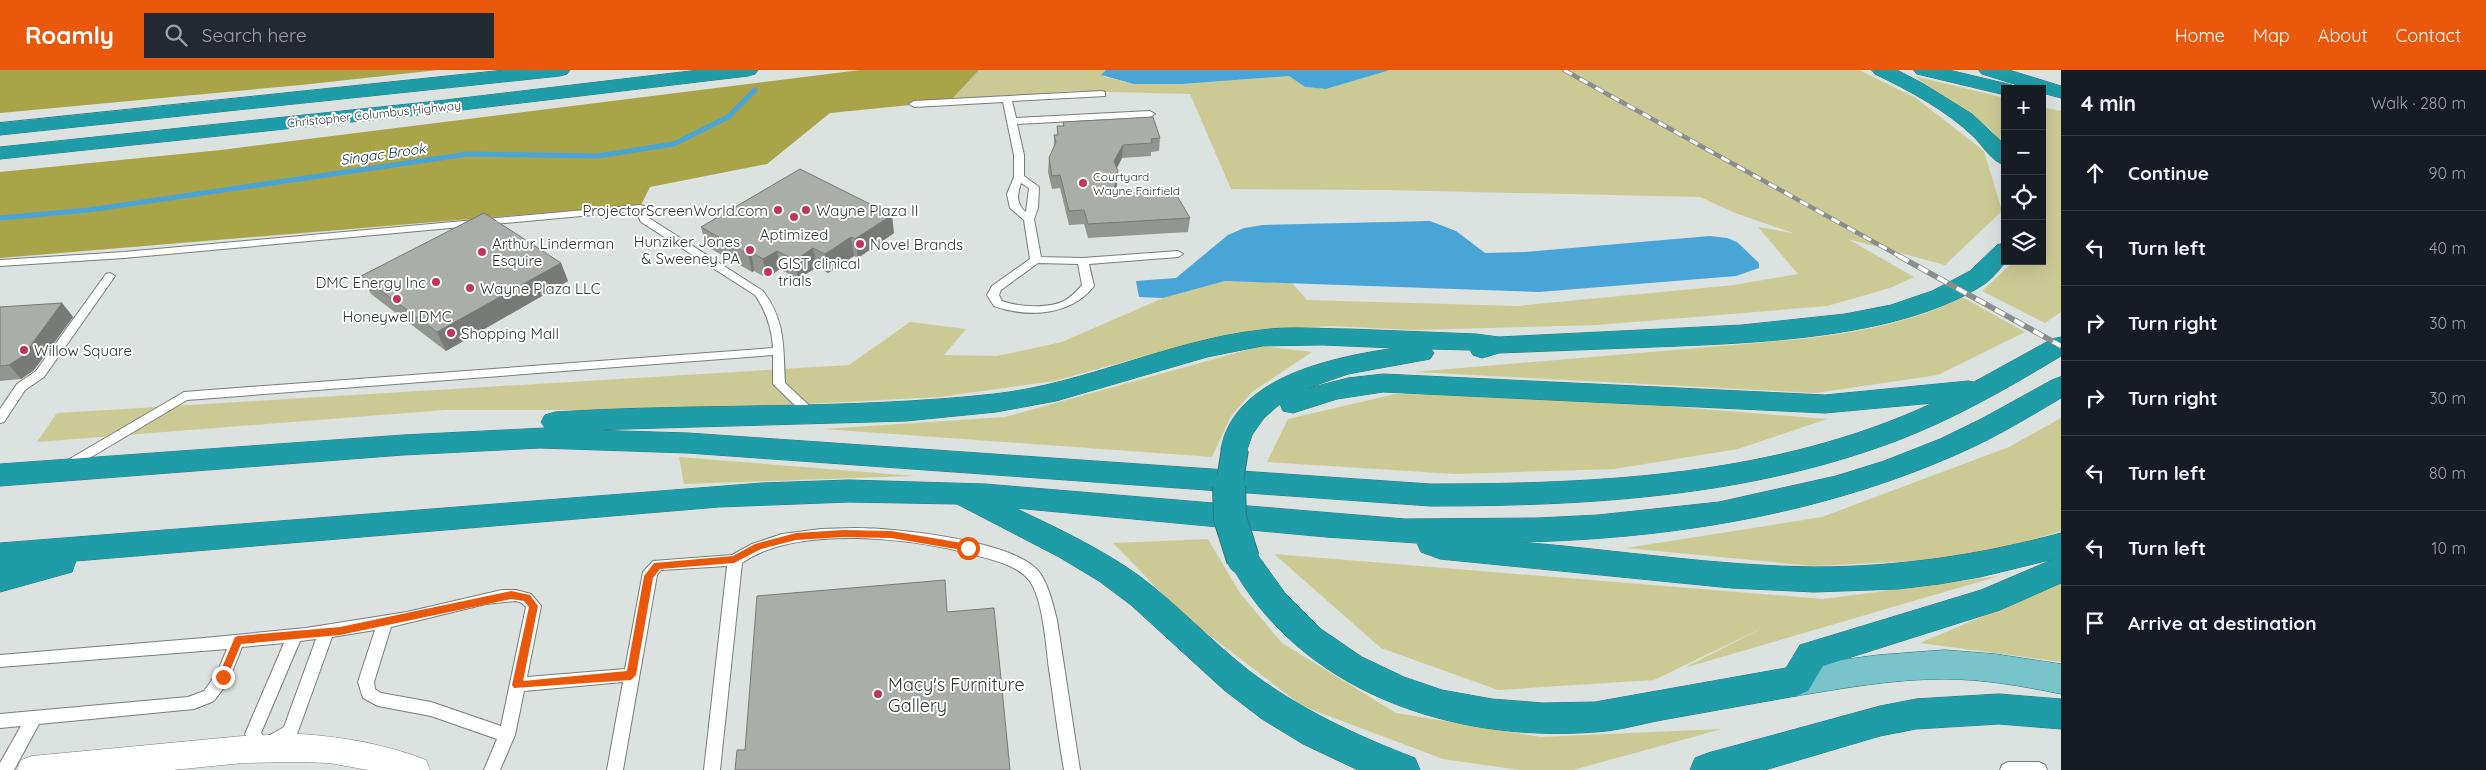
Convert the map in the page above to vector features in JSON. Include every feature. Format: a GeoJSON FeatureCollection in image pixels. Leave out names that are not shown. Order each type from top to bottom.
{"type":"FeatureCollection","features":[{"type":"Feature","properties":{"kind":"highway","name":"Christopher Columbus Highway"},"geometry":{"type":"LineString","coordinates":[[0,129],[560,70]]}},
{"type":"Feature","properties":{"kind":"highway","name":"Christopher Columbus Highway"},"geometry":{"type":"LineString","coordinates":[[0,154],[410,110],[748,70]]}},
{"type":"Feature","properties":{"kind":"highway"},"geometry":{"type":"LineString","coordinates":[[1882,70],[1929,96],[1979,132],[2001,155]]}},
{"type":"Feature","properties":{"kind":"highway"},"geometry":{"type":"LineString","coordinates":[[1924,70],[2001,88]]}},
{"type":"Feature","properties":{"kind":"highway"},"geometry":{"type":"LineString","coordinates":[[1989,70],[2061,92]]}},
{"type":"Feature","properties":{"kind":"highway"},"geometry":{"type":"LineString","coordinates":[[2046,98],[2061,102]]}},
{"type":"Feature","properties":{"kind":"highway"},"geometry":{"type":"LineString","coordinates":[[403,445],[435,430],[637,417],[939,409],[1024,399],[1088,384],[1205,349],[1262,338],[1322,337],[1476,342],[1500,345],[1746,334],[1845,322],[1904,309],[1951,292],[1986,269],[2001,254]]}},
{"type":"Feature","properties":{"kind":"highway"},"geometry":{"type":"LineString","coordinates":[[1500,345],[1478,350],[1436,352],[1379,359],[1334,369],[1308,378],[1275,395],[1253,413],[1239,431],[1230,468],[1228,502],[1230,522],[1244,559],[1259,586],[1282,614],[1307,638],[1341,663],[1381,684],[1421,700],[1460,710],[1503,716],[1550,719],[1597,717],[1796,681],[1812,655],[1989,601],[2061,569]]}},
{"type":"Feature","properties":{"kind":"highway"},"geometry":{"type":"LineString","coordinates":[[0,475],[403,445],[540,438],[627,440],[1430,496],[1547,494],[1662,485],[1769,466],[1885,434],[1987,388],[2061,345]]}},
{"type":"Feature","properties":{"kind":"highway"},"geometry":{"type":"LineString","coordinates":[[1235,449],[1251,438],[1264,423],[1293,405],[1325,392],[1363,384],[1403,382],[1825,404],[1987,388]]}},
{"type":"Feature","properties":{"kind":"highway"},"geometry":{"type":"LineString","coordinates":[[0,555],[736,496],[830,491],[1026,497],[1401,530],[1568,529],[1633,524],[1756,505],[1812,493],[1910,463],[1992,426],[2061,386]]}},
{"type":"Feature","properties":{"kind":"highway"},"geometry":{"type":"LineString","coordinates":[[959,494],[1085,558],[1127,584],[1235,679],[1293,719],[1340,745],[1402,770]]}},
{"type":"Feature","properties":{"kind":"highway"},"geometry":{"type":"LineString","coordinates":[[1401,530],[1440,547],[1731,575],[1788,578],[1862,578],[1915,575],[1998,562],[2061,545]]}},
{"type":"Feature","properties":{"kind":"highway"},"geometry":{"type":"LineString","coordinates":[[0,579],[128,546]]}},
{"type":"Feature","properties":{"kind":"highway"},"geometry":{"type":"LineString","coordinates":[[1708,770],[1880,722],[1916,714],[1999,709],[2061,714]]}},
{"type":"Feature","properties":{"kind":"main road"},"geometry":{"type":"LineString","coordinates":[[1796,681],[1844,673],[1930,665],[1979,667],[2061,679]]}},
{"type":"Feature","properties":{"kind":"street"},"geometry":{"type":"LineString","coordinates":[[32,770],[262,748],[306,747],[361,753],[415,770]]}},
{"type":"Feature","properties":{"kind":"lane"},"geometry":{"type":"LineString","coordinates":[[914,104],[1102,94]]}},
{"type":"Feature","properties":{"kind":"lane"},"geometry":{"type":"LineString","coordinates":[[1007,99],[1020,154],[1019,177],[1012,194],[1015,208],[1028,219]]}},
{"type":"Feature","properties":{"kind":"lane"},"geometry":{"type":"LineString","coordinates":[[1012,122],[1150,114]]}},
{"type":"Feature","properties":{"kind":"lane"},"geometry":{"type":"LineString","coordinates":[[1019,177],[1034,186],[1033,208],[1028,219],[1036,260]]}},
{"type":"Feature","properties":{"kind":"lane"},"geometry":{"type":"LineString","coordinates":[[0,263],[124,255],[640,208],[644,220],[759,293],[772,314],[779,352],[779,384],[809,412]]}},
{"type":"Feature","properties":{"kind":"lane"},"geometry":{"type":"LineString","coordinates":[[1083,261],[1088,286],[1072,301],[1064,305],[1013,308],[998,303],[993,295],[996,288],[1036,260],[1083,261],[1178,254]]}},
{"type":"Feature","properties":{"kind":"lane"},"geometry":{"type":"LineString","coordinates":[[0,419],[21,387],[40,374],[110,276]]}},
{"type":"Feature","properties":{"kind":"lane"},"geometry":{"type":"LineString","coordinates":[[60,471],[184,396],[779,352]]}},
{"type":"Feature","properties":{"kind":"lane"},"geometry":{"type":"LineString","coordinates":[[614,770],[648,576],[653,568],[664,564],[734,560],[758,547],[796,537],[843,533],[891,534],[968,548],[1014,560],[1034,575],[1043,595],[1051,627],[1072,770]]}},
{"type":"Feature","properties":{"kind":"lane"},"geometry":{"type":"LineString","coordinates":[[712,770],[734,560]]}},
{"type":"Feature","properties":{"kind":"lane"},"geometry":{"type":"LineString","coordinates":[[0,662],[326,632],[385,622],[491,598],[511,595],[526,598],[534,606],[507,735],[492,770]]}},
{"type":"Feature","properties":{"kind":"lane"},"geometry":{"type":"LineString","coordinates":[[385,622],[366,682],[368,693],[378,699],[431,709],[507,735]]}},
{"type":"Feature","properties":{"kind":"lane"},"geometry":{"type":"LineString","coordinates":[[294,635],[253,734],[262,748],[290,732],[326,632]]}},
{"type":"Feature","properties":{"kind":"lane"},"geometry":{"type":"LineString","coordinates":[[0,721],[188,704],[208,696],[223,677],[238,640]]}},
{"type":"Feature","properties":{"kind":"lane"},"geometry":{"type":"LineString","coordinates":[[517,685],[631,675]]}},
{"type":"Feature","properties":{"kind":"lane"},"geometry":{"type":"LineString","coordinates":[[5,770],[35,717]]}},
{"type":"Feature","properties":{"kind":"lane"},"geometry":{"type":"LineString","coordinates":[[2008,770],[2038,770]]}},
{"type":"Feature","properties":{"kind":"shaded area"},"geometry":{"type":"Polygon","coordinates":[[[0,70],[438,70],[301,85],[0,113],[0,70]]]}},
{"type":"Feature","properties":{"kind":"shaded area"},"geometry":{"type":"Polygon","coordinates":[[[860,70],[979,70],[950,101],[830,113],[767,164],[650,187],[641,205],[0,258],[0,172],[221,150],[860,70]]]}},
{"type":"Feature","properties":{"kind":"shaded area"},"geometry":{"type":"Polygon","coordinates":[[[979,70],[1106,70],[1102,76],[1134,84],[1182,84],[1289,76],[1305,87],[1326,89],[1390,70],[1859,70],[1916,98],[1984,151],[2001,212],[1945,265],[1848,239],[1914,277],[1890,288],[1827,306],[1597,325],[1415,330],[1330,326],[1250,331],[1207,339],[1054,381],[940,397],[688,410],[445,410],[37,442],[57,413],[849,365],[910,322],[966,329],[944,355],[997,356],[1062,342],[1163,298],[1225,281],[1292,283],[1307,300],[1517,306],[1734,285],[1798,274],[1758,227],[1793,233],[1735,213],[1700,197],[1385,190],[1231,189],[1190,94],[1074,91],[950,101],[979,70]]]}},
{"type":"Feature","properties":{"kind":"shaded area"},"geometry":{"type":"Polygon","coordinates":[[[1914,76],[2001,97],[2001,144],[1991,130],[1914,76]]]}},
{"type":"Feature","properties":{"kind":"shaded area"},"geometry":{"type":"Polygon","coordinates":[[[2046,108],[2061,111],[2061,312],[2045,323],[1982,291],[2010,265],[2046,265],[2046,108]]]}},
{"type":"Feature","properties":{"kind":"shaded area"},"geometry":{"type":"Polygon","coordinates":[[[1962,297],[2025,332],[1938,375],[1816,393],[1414,372],[1803,339],[1905,320],[1944,306],[1962,297]]]}},
{"type":"Feature","properties":{"kind":"shaded area"},"geometry":{"type":"Polygon","coordinates":[[[1261,346],[1312,352],[1252,392],[1231,416],[1212,457],[824,429],[1005,417],[1261,346]]]}},
{"type":"Feature","properties":{"kind":"shaded area"},"geometry":{"type":"Polygon","coordinates":[[[1395,394],[1540,396],[1827,419],[1738,449],[1614,469],[1455,474],[1267,462],[1288,419],[1395,394]]]}},
{"type":"Feature","properties":{"kind":"shaded area"},"geometry":{"type":"Polygon","coordinates":[[[2061,418],[2061,531],[1975,558],[1813,566],[1626,548],[1822,517],[2009,447],[2061,418]]]}},
{"type":"Feature","properties":{"kind":"shaded area"},"geometry":{"type":"Polygon","coordinates":[[[679,457],[915,476],[684,484],[679,457]]]}},
{"type":"Feature","properties":{"kind":"shaded area"},"geometry":{"type":"Polygon","coordinates":[[[1208,539],[1240,593],[1282,643],[1396,713],[1541,737],[1722,729],[1573,770],[1519,770],[1443,759],[1302,706],[1183,615],[1113,543],[1208,539]]]}},
{"type":"Feature","properties":{"kind":"shaded area"},"geometry":{"type":"Polygon","coordinates":[[[1274,554],[1823,599],[1999,576],[1684,668],[1766,626],[1654,680],[1498,690],[1381,648],[1274,554]]]}},
{"type":"Feature","properties":{"kind":"shaded area"},"geometry":{"type":"Polygon","coordinates":[[[2061,583],[2061,662],[1920,643],[2061,583]]]}},
{"type":"Feature","properties":{"kind":"water"},"geometry":{"type":"Polygon","coordinates":[[[1106,70],[1390,70],[1326,89],[1305,87],[1289,76],[1182,84],[1134,84],[1101,75],[1106,70]]]}},
{"type":"Feature","properties":{"kind":"water"},"geometry":{"type":"Polygon","coordinates":[[[1430,221],[1456,231],[1485,253],[1525,252],[1710,236],[1727,238],[1737,242],[1759,263],[1759,268],[1736,276],[1539,292],[1225,281],[1163,298],[1139,297],[1136,281],[1176,278],[1228,235],[1244,228],[1263,225],[1430,221]]]}},
{"type":"Feature","properties":{"kind":"building","name":"Courtyard Wayne Fairfield"},"geometry":{"type":"Polygon","coordinates":[[[1153,117],[1160,138],[1151,139],[1152,143],[1123,145],[1114,161],[1118,171],[1113,194],[1168,191],[1170,194],[1176,194],[1190,218],[1088,224],[1084,210],[1069,211],[1060,175],[1052,176],[1049,158],[1056,142],[1054,135],[1058,135],[1057,126],[1064,126],[1063,122],[1153,117]]]}},
{"type":"Feature","properties":{"kind":"building","name":"Wayne Plaza II"},"geometry":{"type":"Polygon","coordinates":[[[800,169],[892,215],[855,239],[851,237],[825,254],[813,248],[795,260],[777,251],[763,259],[751,252],[748,254],[701,227],[800,169]]]}},
{"type":"Feature","properties":{"kind":"building","name":"Wayne Plaza LLC"},"geometry":{"type":"Polygon","coordinates":[[[484,213],[561,263],[437,332],[361,276],[484,213]]]}},
{"type":"Feature","properties":{"kind":"building"},"geometry":{"type":"Polygon","coordinates":[[[62,303],[23,356],[9,365],[0,366],[0,307],[62,303]]]}},
{"type":"Feature","properties":{"kind":"building","name":"Macy's Furniture Gallery"},"geometry":{"type":"Polygon","coordinates":[[[945,580],[947,612],[994,608],[1010,770],[735,770],[737,750],[745,750],[757,596],[945,580]]]}},
{"type":"Feature","properties":{"kind":"waterway","name":"Singac Brook"},"geometry":{"type":"LineString","coordinates":[[0,218],[89,210],[468,154],[597,156],[674,144],[728,117],[755,90]]}},
{"type":"Feature","properties":{"kind":"railway"},"geometry":{"type":"LineString","coordinates":[[1564,70],[1901,257]]}},
{"type":"Feature","properties":{"kind":"railway"},"geometry":{"type":"LineString","coordinates":[[1899,256],[2061,346]]}},
{"type":"Feature","properties":{"kind":"place","name":"Courtyard Wayne Fairfield"},"geometry":{"type":"Point","coordinates":[1083,183]}},
{"type":"Feature","properties":{"kind":"place","name":"ProjectorScreenWorld.com"},"geometry":{"type":"Point","coordinates":[778,210]}},
{"type":"Feature","properties":{"kind":"place","name":"Wayne Plaza II"},"geometry":{"type":"Point","coordinates":[806,210]}},
{"type":"Feature","properties":{"kind":"place","name":"Aptimized"},"geometry":{"type":"Point","coordinates":[794,217]}},
{"type":"Feature","properties":{"kind":"place","name":"Novel Brands"},"geometry":{"type":"Point","coordinates":[860,244]}},
{"type":"Feature","properties":{"kind":"place","name":"Hunziker Jones & Sweeney PA"},"geometry":{"type":"Point","coordinates":[750,250]}},
{"type":"Feature","properties":{"kind":"place","name":"Arthur Linderman Esquire"},"geometry":{"type":"Point","coordinates":[482,252]}},
{"type":"Feature","properties":{"kind":"place","name":"GIST clinical trials"},"geometry":{"type":"Point","coordinates":[768,272]}},
{"type":"Feature","properties":{"kind":"place","name":"DMC Energy Inc"},"geometry":{"type":"Point","coordinates":[436,282]}},
{"type":"Feature","properties":{"kind":"place","name":"Wayne Plaza LLC"},"geometry":{"type":"Point","coordinates":[470,288]}},
{"type":"Feature","properties":{"kind":"place","name":"Honeywell DMC"},"geometry":{"type":"Point","coordinates":[397,299]}},
{"type":"Feature","properties":{"kind":"place","name":"Shopping Mall"},"geometry":{"type":"Point","coordinates":[451,333]}},
{"type":"Feature","properties":{"kind":"place","name":"Willow Square"},"geometry":{"type":"Point","coordinates":[24,350]}},
{"type":"Feature","properties":{"kind":"place","name":"Macy's Furniture Gallery"},"geometry":{"type":"Point","coordinates":[878,694]}},
{"type":"Feature","properties":{"kind":"route"},"geometry":{"type":"LineString","coordinates":[[223,677],[238,640],[340,631],[414,617],[511,595],[526,598],[534,606],[517,685],[631,675],[648,576],[653,568],[658,566],[664,564],[734,560],[758,547],[796,537],[843,533],[891,534],[968,548]]}}]}
